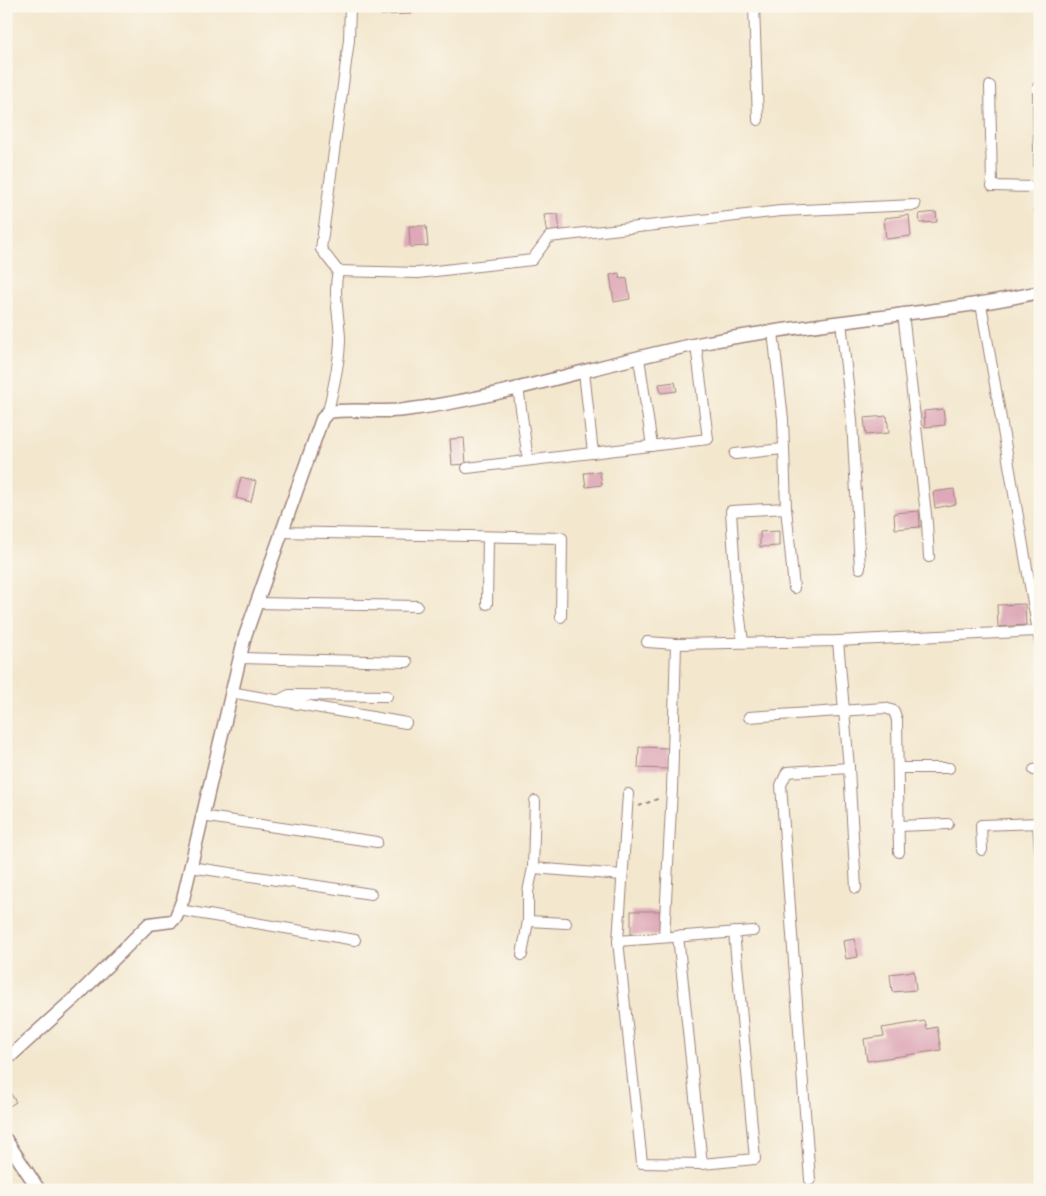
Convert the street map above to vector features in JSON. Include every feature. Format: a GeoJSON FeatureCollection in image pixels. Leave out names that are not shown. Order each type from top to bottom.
{"type":"FeatureCollection","features":[{"type":"Feature","properties":{"kind":"street"},"geometry":{"type":"LineString","coordinates":[[6,1060],[78,995],[149,924],[172,921],[179,910],[239,658],[280,532],[322,420],[328,412],[339,354],[335,298],[338,271],[321,249],[349,40],[350,6]]}},
{"type":"Feature","properties":{"kind":"street"},"geometry":{"type":"LineString","coordinates":[[754,6],[758,120]]}},
{"type":"Feature","properties":{"kind":"street"},"geometry":{"type":"LineString","coordinates":[[990,86],[992,186],[1039,187]]}},
{"type":"Feature","properties":{"kind":"street"},"geometry":{"type":"LineString","coordinates":[[1038,87],[1040,213]]}},
{"type":"Feature","properties":{"kind":"street"},"geometry":{"type":"LineString","coordinates":[[338,271],[418,273],[532,260],[549,237],[781,211],[915,205]]}},
{"type":"Feature","properties":{"kind":"street"},"geometry":{"type":"LineString","coordinates":[[328,412],[343,410],[403,410],[518,387],[696,345],[903,313],[981,304],[1040,292]]}},
{"type":"Feature","properties":{"kind":"street"},"geometry":{"type":"LineString","coordinates":[[981,304],[1040,643]]}},
{"type":"Feature","properties":{"kind":"street"},"geometry":{"type":"LineString","coordinates":[[903,313],[928,523],[929,557]]}},
{"type":"Feature","properties":{"kind":"street"},"geometry":{"type":"LineString","coordinates":[[841,322],[852,420],[860,568]]}},
{"type":"Feature","properties":{"kind":"street"},"geometry":{"type":"LineString","coordinates":[[773,332],[783,420],[786,508],[794,588]]}},
{"type":"Feature","properties":{"kind":"street"},"geometry":{"type":"LineString","coordinates":[[467,468],[652,446],[709,437],[696,345]]}},
{"type":"Feature","properties":{"kind":"street"},"geometry":{"type":"LineString","coordinates":[[639,358],[652,446]]}},
{"type":"Feature","properties":{"kind":"street"},"geometry":{"type":"LineString","coordinates":[[584,372],[593,453]]}},
{"type":"Feature","properties":{"kind":"street"},"geometry":{"type":"LineString","coordinates":[[518,387],[528,460]]}},
{"type":"Feature","properties":{"kind":"street"},"geometry":{"type":"LineString","coordinates":[[735,454],[784,449]]}},
{"type":"Feature","properties":{"kind":"street"},"geometry":{"type":"LineString","coordinates":[[743,642],[736,588],[731,511],[786,508]]}},
{"type":"Feature","properties":{"kind":"street"},"geometry":{"type":"LineString","coordinates":[[280,532],[562,538],[561,618]]}},
{"type":"Feature","properties":{"kind":"street"},"geometry":{"type":"LineString","coordinates":[[488,536],[488,604]]}},
{"type":"Feature","properties":{"kind":"street"},"geometry":{"type":"LineString","coordinates":[[256,603],[417,606]]}},
{"type":"Feature","properties":{"kind":"street"},"geometry":{"type":"LineString","coordinates":[[647,642],[676,644],[838,641],[1037,631]]}},
{"type":"Feature","properties":{"kind":"street"},"geometry":{"type":"LineString","coordinates":[[838,641],[849,768],[856,888]]}},
{"type":"Feature","properties":{"kind":"street"},"geometry":{"type":"LineString","coordinates":[[664,937],[672,795],[676,644]]}},
{"type":"Feature","properties":{"kind":"street"},"geometry":{"type":"LineString","coordinates":[[239,658],[407,662]]}},
{"type":"Feature","properties":{"kind":"street"},"geometry":{"type":"LineString","coordinates":[[230,692],[406,723]]}},
{"type":"Feature","properties":{"kind":"street"},"geometry":{"type":"LineString","coordinates":[[276,701],[289,695],[387,696]]}},
{"type":"Feature","properties":{"kind":"street"},"geometry":{"type":"LineString","coordinates":[[749,717],[885,708],[894,711],[897,720],[899,852]]}},
{"type":"Feature","properties":{"kind":"street"},"geometry":{"type":"LineString","coordinates":[[810,1180],[781,786],[787,772],[849,768]]}},
{"type":"Feature","properties":{"kind":"street"},"geometry":{"type":"LineString","coordinates":[[898,768],[949,768]]}},
{"type":"Feature","properties":{"kind":"street"},"geometry":{"type":"LineString","coordinates":[[628,794],[618,941],[642,1163],[702,1164],[755,1159],[734,932]]}},
{"type":"Feature","properties":{"kind":"street"},"geometry":{"type":"LineString","coordinates":[[522,955],[528,921],[528,892],[533,868],[535,801]]}},
{"type":"Feature","properties":{"kind":"street"},"geometry":{"type":"LineString","coordinates":[[202,816],[378,842]]}},
{"type":"Feature","properties":{"kind":"street"},"geometry":{"type":"LineString","coordinates":[[982,850],[981,824],[1039,823],[1040,850]]}},
{"type":"Feature","properties":{"kind":"street"},"geometry":{"type":"LineString","coordinates":[[898,826],[948,824]]}},
{"type":"Feature","properties":{"kind":"street"},"geometry":{"type":"LineString","coordinates":[[190,867],[371,894]]}},
{"type":"Feature","properties":{"kind":"street"},"geometry":{"type":"LineString","coordinates":[[533,868],[622,875]]}},
{"type":"Feature","properties":{"kind":"street"},"geometry":{"type":"LineString","coordinates":[[179,910],[355,940]]}},
{"type":"Feature","properties":{"kind":"street"},"geometry":{"type":"LineString","coordinates":[[528,921],[566,923]]}},
{"type":"Feature","properties":{"kind":"street"},"geometry":{"type":"LineString","coordinates":[[618,941],[753,931]]}},
{"type":"Feature","properties":{"kind":"street"},"geometry":{"type":"LineString","coordinates":[[678,936],[702,1164]]}},
{"type":"Feature","properties":{"kind":"street"},"geometry":{"type":"LineString","coordinates":[[6,1140],[39,1190]]}},
{"type":"Feature","properties":{"kind":"path"},"geometry":{"type":"LineString","coordinates":[[627,814],[644,803],[672,795]]}},
{"type":"Feature","properties":{"kind":"building"},"geometry":{"type":"Polygon","coordinates":[[[381,6],[411,6],[411,14],[381,15],[381,6]]]}},
{"type":"Feature","properties":{"kind":"building"},"geometry":{"type":"Polygon","coordinates":[[[761,6],[778,6],[778,9],[761,10],[761,6]]]}},
{"type":"Feature","properties":{"kind":"building"},"geometry":{"type":"Polygon","coordinates":[[[936,212],[937,222],[920,223],[919,214],[936,212]]]}},
{"type":"Feature","properties":{"kind":"building"},"geometry":{"type":"Polygon","coordinates":[[[558,214],[560,233],[547,235],[544,215],[558,214]]]}},
{"type":"Feature","properties":{"kind":"building"},"geometry":{"type":"Polygon","coordinates":[[[909,215],[911,236],[886,239],[884,218],[909,215]]]}},
{"type":"Feature","properties":{"kind":"building"},"geometry":{"type":"Polygon","coordinates":[[[409,226],[426,226],[428,246],[410,247],[409,226]]]}},
{"type":"Feature","properties":{"kind":"building"},"geometry":{"type":"Polygon","coordinates":[[[619,273],[620,279],[627,278],[630,299],[614,302],[610,275],[619,273]]]}},
{"type":"Feature","properties":{"kind":"building"},"geometry":{"type":"Polygon","coordinates":[[[675,382],[677,391],[661,393],[659,384],[675,382]]]}},
{"type":"Feature","properties":{"kind":"building"},"geometry":{"type":"Polygon","coordinates":[[[943,409],[945,425],[925,427],[924,411],[943,409]]]}},
{"type":"Feature","properties":{"kind":"building"},"geometry":{"type":"Polygon","coordinates":[[[887,416],[889,433],[866,435],[864,418],[887,416]]]}},
{"type":"Feature","properties":{"kind":"building"},"geometry":{"type":"Polygon","coordinates":[[[464,438],[466,464],[452,465],[450,439],[464,438]]]}},
{"type":"Feature","properties":{"kind":"building"},"geometry":{"type":"Polygon","coordinates":[[[600,472],[602,485],[586,487],[584,473],[600,472]]]}},
{"type":"Feature","properties":{"kind":"building"},"geometry":{"type":"Polygon","coordinates":[[[241,477],[256,481],[251,502],[236,498],[241,477]]]}},
{"type":"Feature","properties":{"kind":"building"},"geometry":{"type":"Polygon","coordinates":[[[954,489],[956,504],[935,508],[933,492],[954,489]]]}},
{"type":"Feature","properties":{"kind":"building"},"geometry":{"type":"Polygon","coordinates":[[[919,511],[920,527],[895,529],[894,513],[919,511]]]}},
{"type":"Feature","properties":{"kind":"building"},"geometry":{"type":"Polygon","coordinates":[[[779,531],[779,546],[760,547],[760,532],[779,531]]]}},
{"type":"Feature","properties":{"kind":"building"},"geometry":{"type":"Polygon","coordinates":[[[1025,604],[1026,625],[998,627],[997,605],[1025,604]]]}},
{"type":"Feature","properties":{"kind":"building"},"geometry":{"type":"Polygon","coordinates":[[[639,747],[669,748],[668,769],[638,768],[639,747]]]}},
{"type":"Feature","properties":{"kind":"building"},"geometry":{"type":"Polygon","coordinates":[[[631,911],[663,911],[663,935],[631,935],[631,911]]]}},
{"type":"Feature","properties":{"kind":"building"},"geometry":{"type":"Polygon","coordinates":[[[855,939],[858,957],[846,959],[843,941],[855,939]]]}},
{"type":"Feature","properties":{"kind":"building"},"geometry":{"type":"Polygon","coordinates":[[[914,971],[916,990],[892,992],[890,974],[914,971]]]}},
{"type":"Feature","properties":{"kind":"building"},"geometry":{"type":"Polygon","coordinates":[[[925,1021],[927,1029],[937,1027],[941,1050],[867,1061],[864,1039],[884,1036],[882,1028],[925,1021]]]}},
{"type":"Feature","properties":{"kind":"building"},"geometry":{"type":"Polygon","coordinates":[[[8,1089],[16,1102],[8,1107],[6,1091],[8,1089]]]}}]}
